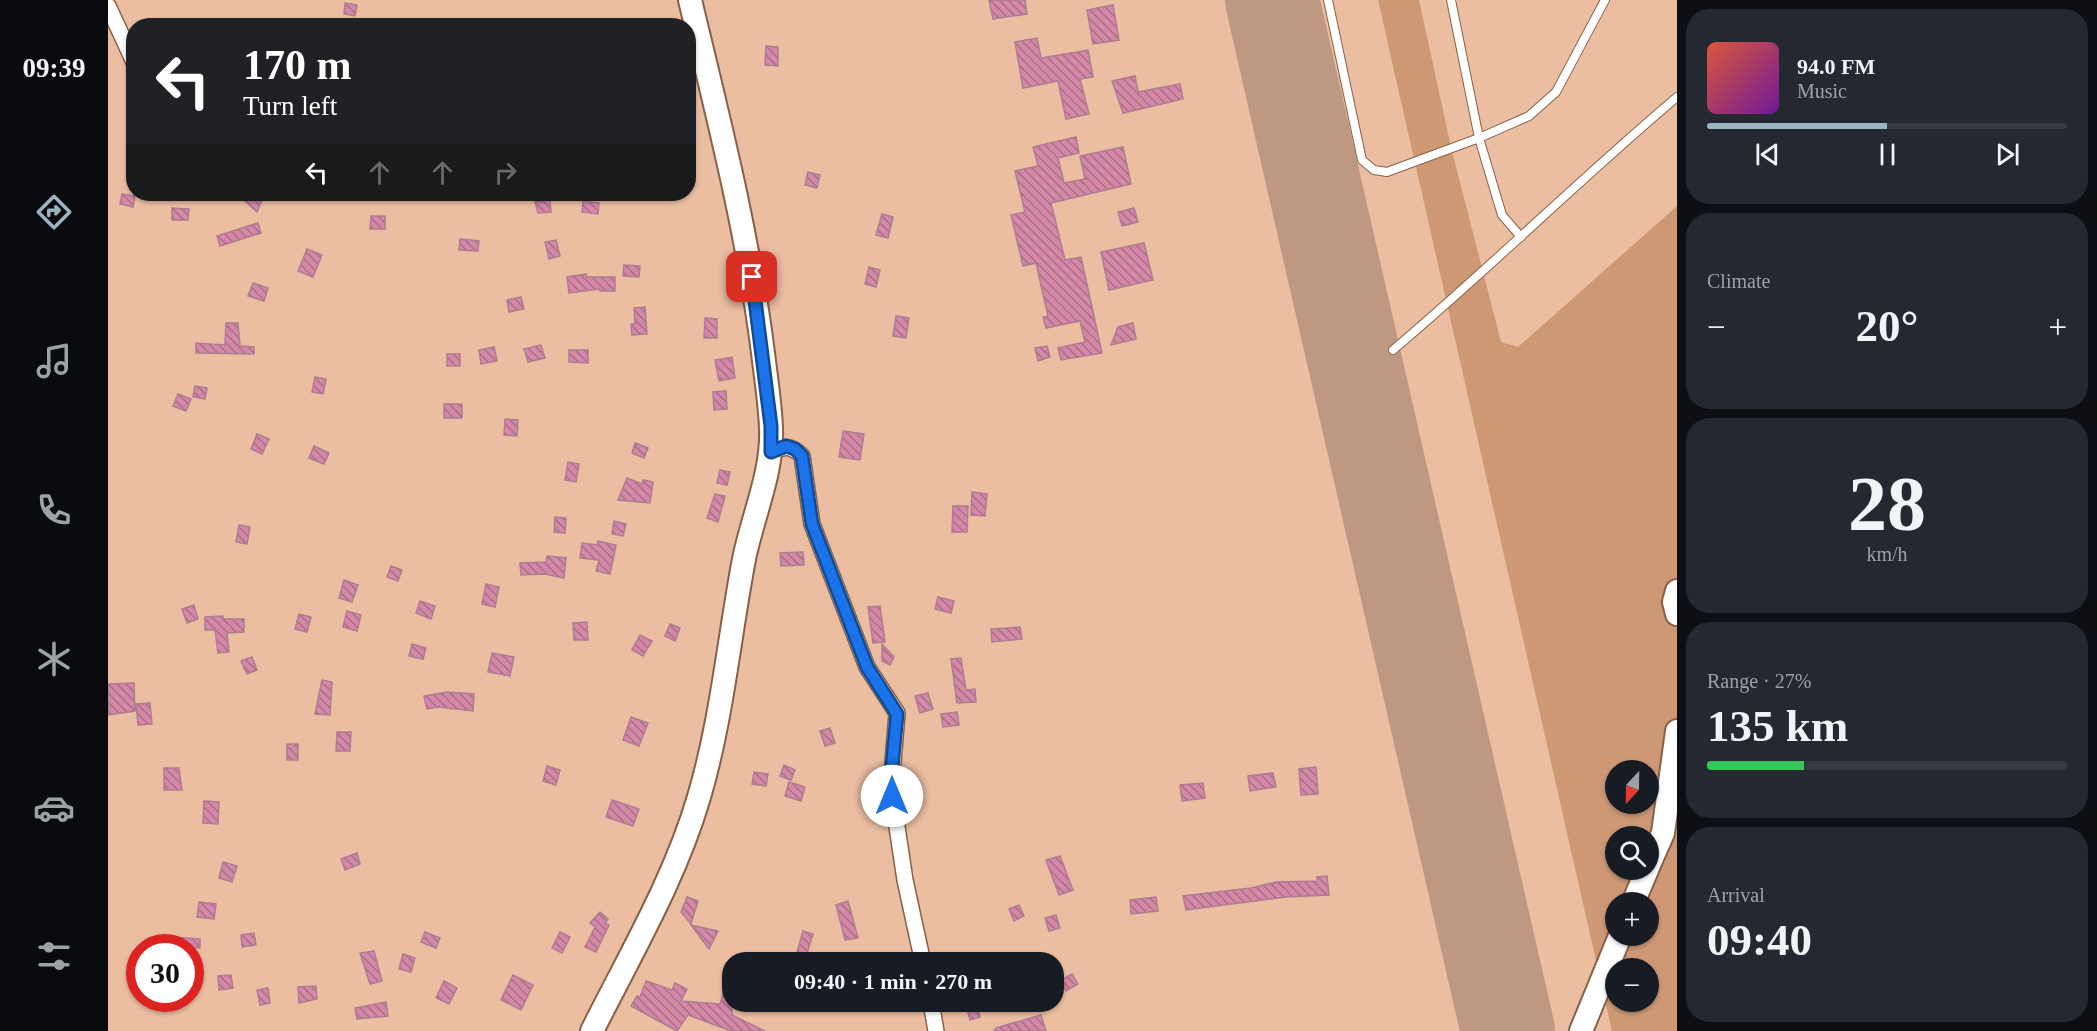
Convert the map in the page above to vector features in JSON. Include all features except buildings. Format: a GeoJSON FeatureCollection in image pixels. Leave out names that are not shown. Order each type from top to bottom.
{"type":"FeatureCollection","features":[{"type":"Feature","properties":{"kind":"main road"},"geometry":{"type":"LineString","coordinates":[[690,0],[694,18]]}},
{"type":"Feature","properties":{"kind":"main road"},"geometry":{"type":"LineString","coordinates":[[592,1031],[663,890],[700,795],[717,728],[730,633],[749,535],[771,452],[771,426],[756,298],[736,190],[696,25]]}},
{"type":"Feature","properties":{"kind":"main road"},"geometry":{"type":"LineString","coordinates":[[1677,591],[1674,602],[1677,614]]}},
{"type":"Feature","properties":{"kind":"main road"},"geometry":{"type":"LineString","coordinates":[[1659,843],[1663,833],[1677,731]]}},
{"type":"Feature","properties":{"kind":"main road"},"geometry":{"type":"LineString","coordinates":[[1581,1031],[1616,946]]}},
{"type":"Feature","properties":{"kind":"street"},"geometry":{"type":"LineString","coordinates":[[108,6],[126,45]]}},
{"type":"Feature","properties":{"kind":"street"},"geometry":{"type":"LineString","coordinates":[[771,452],[786,446],[795,449],[802,456],[812,524],[867,667],[897,714],[891,787],[904,880],[920,952]]}},
{"type":"Feature","properties":{"kind":"street"},"geometry":{"type":"LineString","coordinates":[[933,1012],[936,1031]]}},
{"type":"Feature","properties":{"kind":"lane"},"geometry":{"type":"LineString","coordinates":[[1328,0],[1362,160],[1374,170],[1387,172],[1479,138],[1529,116],[1556,92],[1605,0]]}},
{"type":"Feature","properties":{"kind":"lane"},"geometry":{"type":"LineString","coordinates":[[1450,0],[1479,138],[1502,215],[1521,237]]}},
{"type":"Feature","properties":{"kind":"lane"},"geometry":{"type":"LineString","coordinates":[[1393,350],[1484,273],[1617,148],[1677,97]]}},
{"type":"Feature","properties":{"kind":"shaded area"},"geometry":{"type":"Polygon","coordinates":[[[1378,0],[1419,0],[1451,147],[1501,342],[1518,347],[1677,206],[1677,1031],[1612,1031],[1608,1012],[1659,1012],[1659,958],[1605,958],[1605,1000],[1378,0]]]}},
{"type":"Feature","properties":{"kind":"runway"},"geometry":{"type":"LineString","coordinates":[[1272,0],[1508,1031]]}},
{"type":"Feature","properties":{"kind":"route"},"geometry":{"type":"LineString","coordinates":[[752,277],[771,426],[771,452],[786,446],[795,449],[802,456],[812,524],[870,674],[897,714],[891,778],[892,796]]}}]}
